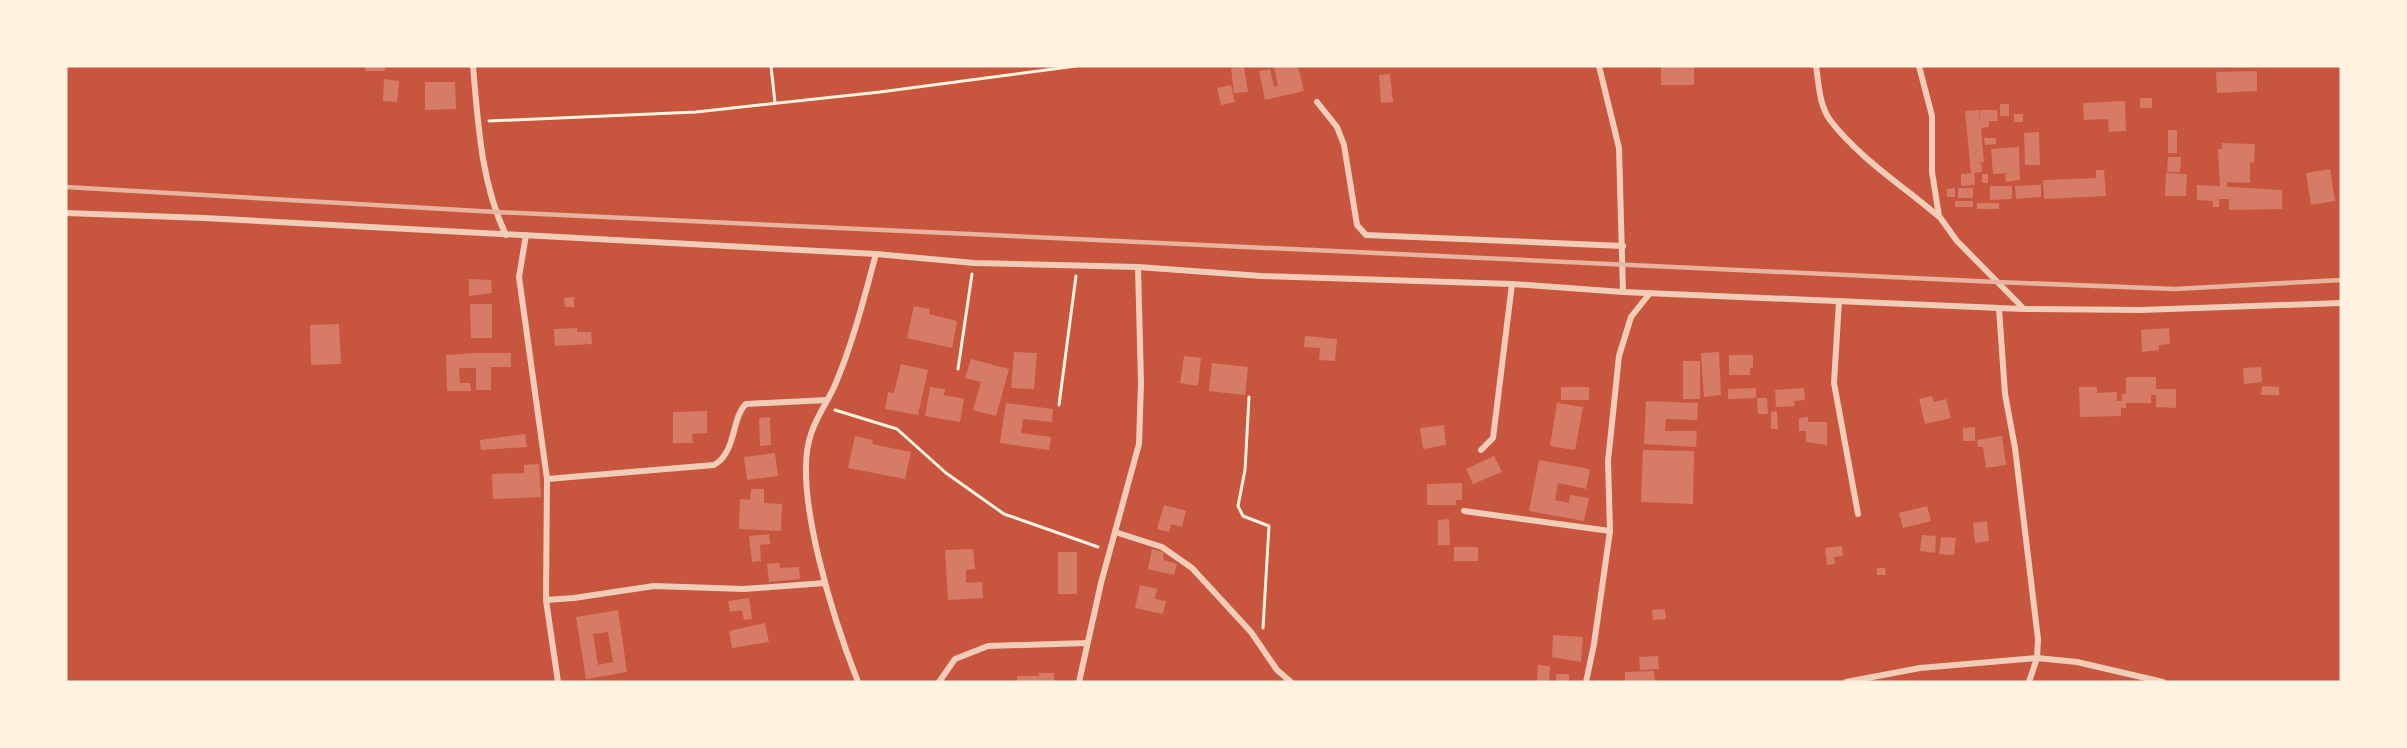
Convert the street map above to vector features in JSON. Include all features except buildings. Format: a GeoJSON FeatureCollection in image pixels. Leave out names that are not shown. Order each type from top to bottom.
{"type":"FeatureCollection","features":[{"type":"Feature","properties":{"kind":"street"},"geometry":{"type":"LineString","coordinates":[[473,66],[478,122],[496,212],[507,234]]}},
{"type":"Feature","properties":{"kind":"street"},"geometry":{"type":"LineString","coordinates":[[1599,66],[1603,93],[1618,148],[1623,292]]}},
{"type":"Feature","properties":{"kind":"street"},"geometry":{"type":"LineString","coordinates":[[1816,66],[1821,101],[1830,119],[1862,152],[1939,216],[1956,241],[2024,309]]}},
{"type":"Feature","properties":{"kind":"street"},"geometry":{"type":"LineString","coordinates":[[1919,66],[1932,116],[1933,193],[1939,216]]}},
{"type":"Feature","properties":{"kind":"street"},"geometry":{"type":"LineString","coordinates":[[1317,102],[1340,135],[1357,225],[1366,234],[1623,246]]}},
{"type":"Feature","properties":{"kind":"street"},"geometry":{"type":"LineString","coordinates":[[66,213],[876,254],[974,263],[1138,267],[1260,276],[1512,284],[1623,292],[1839,302],[2024,309],[2141,310],[2341,303]]}},
{"type":"Feature","properties":{"kind":"street"},"geometry":{"type":"LineString","coordinates":[[526,236],[519,277],[520,297],[547,479],[546,600],[558,682]]}},
{"type":"Feature","properties":{"kind":"street"},"geometry":{"type":"LineString","coordinates":[[858,682],[825,583],[805,477],[810,434],[826,404],[856,325],[876,254]]}},
{"type":"Feature","properties":{"kind":"street"},"geometry":{"type":"LineString","coordinates":[[1078,682],[1139,444],[1141,384],[1138,267]]}},
{"type":"Feature","properties":{"kind":"street"},"geometry":{"type":"LineString","coordinates":[[1481,450],[1493,438],[1512,284]]}},
{"type":"Feature","properties":{"kind":"street"},"geometry":{"type":"LineString","coordinates":[[1586,682],[1594,644],[1610,531],[1608,462],[1619,356],[1631,317],[1650,293]]}},
{"type":"Feature","properties":{"kind":"street"},"geometry":{"type":"LineString","coordinates":[[1839,302],[1834,382],[1858,514]]}},
{"type":"Feature","properties":{"kind":"street"},"geometry":{"type":"LineString","coordinates":[[1999,308],[2005,394],[2015,448],[2034,600],[2037,658],[2029,682]]}},
{"type":"Feature","properties":{"kind":"street"},"geometry":{"type":"LineString","coordinates":[[547,479],[714,465],[720,462],[735,436],[742,410],[746,404],[826,404]]}},
{"type":"Feature","properties":{"kind":"street"},"geometry":{"type":"LineString","coordinates":[[1464,511],[1610,531]]}},
{"type":"Feature","properties":{"kind":"street"},"geometry":{"type":"LineString","coordinates":[[1115,531],[1162,547],[1192,568],[1251,632],[1276,670],[1291,682]]}},
{"type":"Feature","properties":{"kind":"street"},"geometry":{"type":"LineString","coordinates":[[546,600],[654,586],[744,589],[825,583]]}},
{"type":"Feature","properties":{"kind":"street"},"geometry":{"type":"LineString","coordinates":[[939,682],[955,659],[988,646],[1087,643]]}},
{"type":"Feature","properties":{"kind":"street"},"geometry":{"type":"LineString","coordinates":[[1846,682],[1920,669],[2037,658],[2077,662],[2163,682]]}},
{"type":"Feature","properties":{"kind":"path"},"geometry":{"type":"LineString","coordinates":[[771,66],[775,103]]}},
{"type":"Feature","properties":{"kind":"path"},"geometry":{"type":"LineString","coordinates":[[478,122],[696,112],[1076,66]]}},
{"type":"Feature","properties":{"kind":"path"},"geometry":{"type":"LineString","coordinates":[[958,369],[974,263]]}},
{"type":"Feature","properties":{"kind":"path"},"geometry":{"type":"LineString","coordinates":[[1059,405],[1077,266]]}},
{"type":"Feature","properties":{"kind":"path"},"geometry":{"type":"LineString","coordinates":[[1249,397],[1245,470],[1238,506],[1240,514],[1266,523],[1270,532],[1262,650]]}},
{"type":"Feature","properties":{"kind":"path"},"geometry":{"type":"LineString","coordinates":[[826,404],[897,429],[946,473],[1004,514],[1110,551]]}},
{"type":"Feature","properties":{"kind":"railway"},"geometry":{"type":"LineString","coordinates":[[66,187],[496,212],[1997,282],[2175,289],[2341,280]]}}]}
